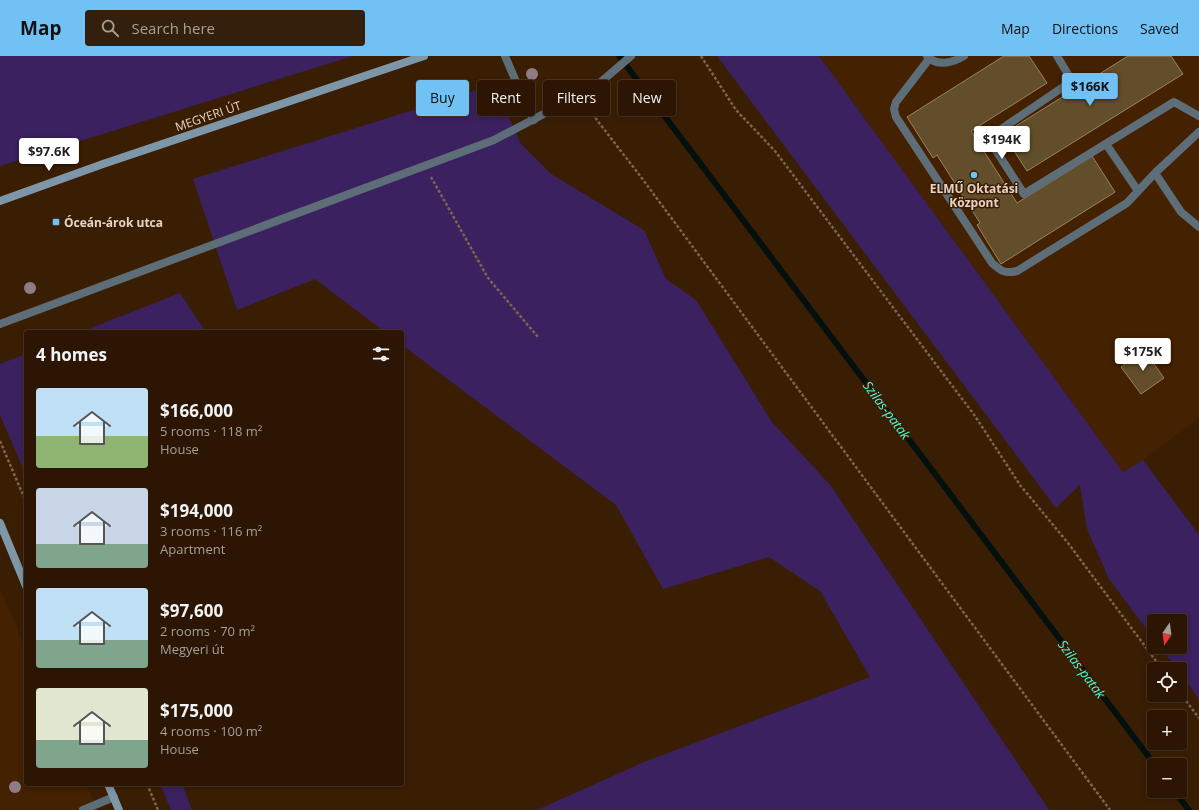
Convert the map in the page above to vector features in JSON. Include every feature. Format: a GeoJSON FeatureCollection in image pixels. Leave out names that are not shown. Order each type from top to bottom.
{"type":"FeatureCollection","features":[{"type":"Feature","properties":{"kind":"main road","name":"MEGYERI ÚT"},"geometry":{"type":"LineString","coordinates":[[1,201],[103,164],[424,56]]}},
{"type":"Feature","properties":{"kind":"main road"},"geometry":{"type":"LineString","coordinates":[[0,523],[24,581]]}},
{"type":"Feature","properties":{"kind":"main road"},"geometry":{"type":"LineString","coordinates":[[109,786],[119,810]]}},
{"type":"Feature","properties":{"kind":"street"},"geometry":{"type":"LineString","coordinates":[[505,56],[534,120]]}},
{"type":"Feature","properties":{"kind":"street"},"geometry":{"type":"LineString","coordinates":[[603,80],[631,56]]}},
{"type":"Feature","properties":{"kind":"street"},"geometry":{"type":"LineString","coordinates":[[964,56],[953,62],[942,63],[928,57],[896,102],[894,109],[896,117],[992,263],[1003,272],[1009,273],[1017,271],[1127,203],[1155,173],[1199,132]]}},
{"type":"Feature","properties":{"kind":"street"},"geometry":{"type":"LineString","coordinates":[[1057,56],[1072,81],[988,138],[1024,194],[1174,102],[1199,116]]}},
{"type":"Feature","properties":{"kind":"street"},"geometry":{"type":"LineString","coordinates":[[0,324],[494,140],[543,115]]}},
{"type":"Feature","properties":{"kind":"street"},"geometry":{"type":"LineString","coordinates":[[1106,144],[1138,191]]}},
{"type":"Feature","properties":{"kind":"street"},"geometry":{"type":"LineString","coordinates":[[1155,173],[1181,212],[1199,227]]}},
{"type":"Feature","properties":{"kind":"street"},"geometry":{"type":"LineString","coordinates":[[83,810],[114,797]]}},
{"type":"Feature","properties":{"kind":"path"},"geometry":{"type":"LineString","coordinates":[[701,56],[736,110],[775,151],[975,416],[1020,485],[1068,543],[1157,662]]}},
{"type":"Feature","properties":{"kind":"path"},"geometry":{"type":"LineString","coordinates":[[594,116],[1110,810]]}},
{"type":"Feature","properties":{"kind":"path"},"geometry":{"type":"LineString","coordinates":[[425,166],[488,278],[538,337]]}},
{"type":"Feature","properties":{"kind":"path"},"geometry":{"type":"LineString","coordinates":[[0,441],[24,497]]}},
{"type":"Feature","properties":{"kind":"path"},"geometry":{"type":"LineString","coordinates":[[1187,702],[1199,718]]}},
{"type":"Feature","properties":{"kind":"path"},"geometry":{"type":"LineString","coordinates":[[147,786],[158,810]]}},
{"type":"Feature","properties":{"kind":"shaded area"},"geometry":{"type":"Polygon","coordinates":[[[0,56],[353,56],[0,166],[0,56]]]}},
{"type":"Feature","properties":{"kind":"shaded area"},"geometry":{"type":"Polygon","coordinates":[[[717,56],[819,56],[1123,472],[1143,460],[1199,535],[1199,699],[1187,683],[1187,662],[1172,662],[1165,654],[1187,654],[1187,614],[1147,614],[1147,630],[1109,579],[1087,529],[1080,485],[1056,508],[717,56]]]}},
{"type":"Feature","properties":{"kind":"shaded area"},"geometry":{"type":"Polygon","coordinates":[[[819,56],[1199,56],[1199,418],[1143,460],[1123,472],[819,56]]]}},
{"type":"Feature","properties":{"kind":"shaded area"},"geometry":{"type":"Polygon","coordinates":[[[477,90],[477,116],[508,116],[521,144],[551,174],[644,230],[666,279],[696,300],[772,422],[831,486],[1049,810],[537,810],[644,762],[870,677],[820,591],[769,557],[663,589],[616,505],[404,346],[404,330],[382,330],[315,279],[237,310],[193,179],[416,109],[416,116],[469,116],[469,93],[477,90]]]}},
{"type":"Feature","properties":{"kind":"shaded area"},"geometry":{"type":"Polygon","coordinates":[[[180,293],[204,330],[86,330],[180,293]]]}},
{"type":"Feature","properties":{"kind":"shaded area"},"geometry":{"type":"Polygon","coordinates":[[[24,355],[24,470],[0,415],[0,364],[24,355]]]}},
{"type":"Feature","properties":{"kind":"shaded area"},"geometry":{"type":"Polygon","coordinates":[[[0,589],[24,643],[24,786],[87,786],[98,810],[0,810],[0,589]]]}},
{"type":"Feature","properties":{"kind":"shaded area"},"geometry":{"type":"Polygon","coordinates":[[[161,786],[183,786],[192,810],[171,810],[161,786]]]}},
{"type":"Feature","properties":{"kind":"building","name":"ELMŰ Oktatási Központ"},"geometry":{"type":"Polygon","coordinates":[[[1004,56],[1029,56],[1047,83],[971,131],[1017,203],[1092,156],[1115,192],[1001,264],[977,225],[980,223],[937,155],[933,158],[907,117],[1004,56]]]}},
{"type":"Feature","properties":{"kind":"building"},"geometry":{"type":"Polygon","coordinates":[[[1128,56],[1171,56],[1183,74],[1027,171],[1003,134],[1128,56]]]}},
{"type":"Feature","properties":{"kind":"building"},"geometry":{"type":"Polygon","coordinates":[[[1144,350],[1164,378],[1141,394],[1121,367],[1144,350]]]}},
{"type":"Feature","properties":{"kind":"waterway","name":"Szilas-patak"},"geometry":{"type":"LineString","coordinates":[[619,56],[1150,758]]}},
{"type":"Feature","properties":{"kind":"waterway","name":"Szilas-patak"},"geometry":{"type":"LineString","coordinates":[[1180,798],[1189,810]]}},
{"type":"Feature","properties":{"kind":"place","name":"ELMŰ Oktatási Központ"},"geometry":{"type":"Point","coordinates":[974,175]}},
{"type":"Feature","properties":{"kind":"place","name":"Óceán-árok utca"},"geometry":{"type":"Point","coordinates":[56,222]}}]}
